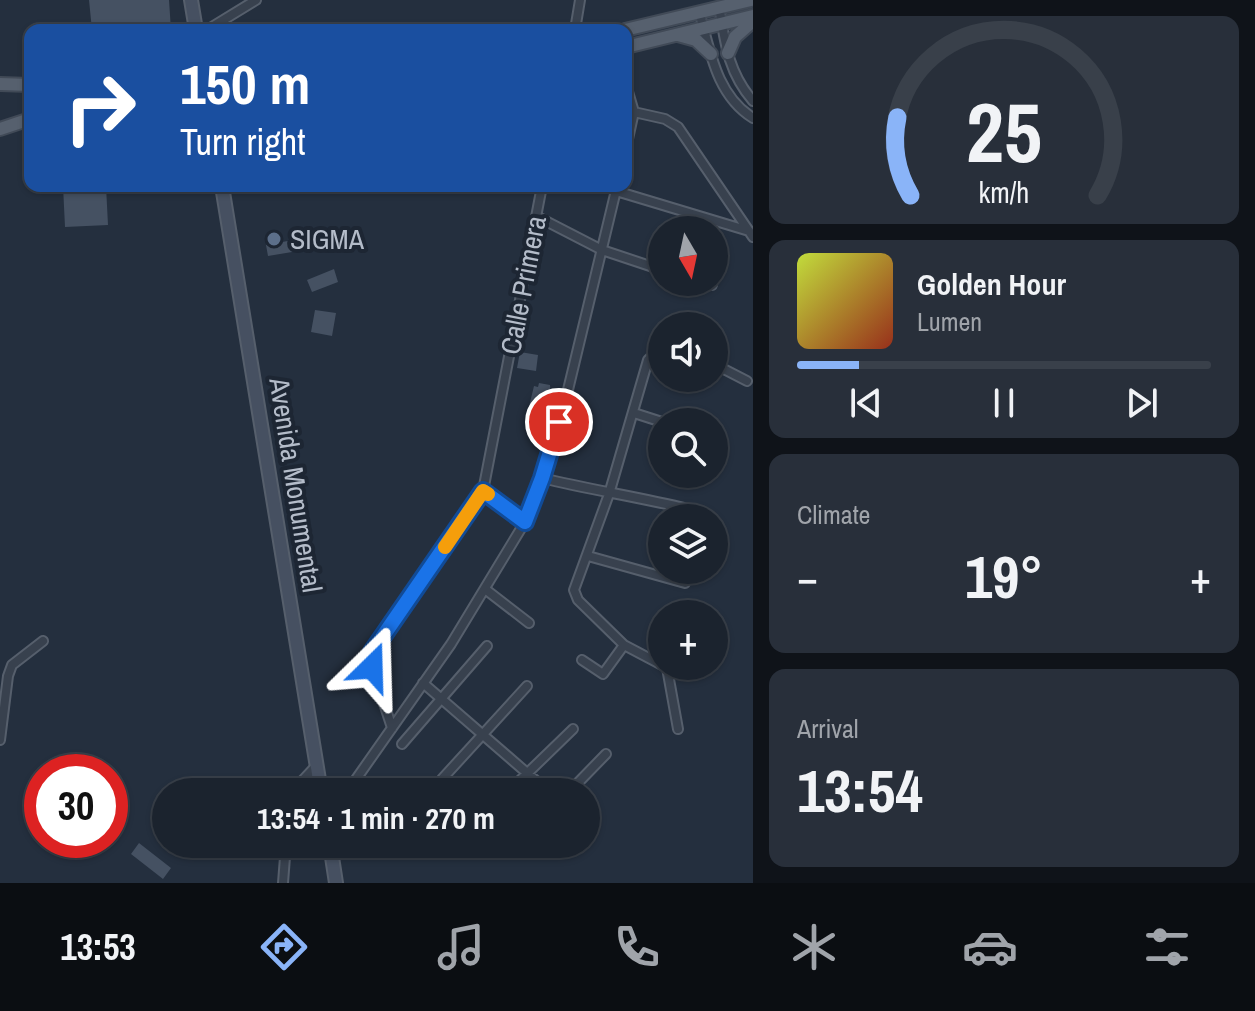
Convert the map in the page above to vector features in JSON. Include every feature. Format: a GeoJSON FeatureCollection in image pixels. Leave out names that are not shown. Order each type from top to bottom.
{"type":"FeatureCollection","features":[{"type":"Feature","properties":{"kind":"main road"},"geometry":{"type":"LineString","coordinates":[[191,0],[195,24]]}},
{"type":"Feature","properties":{"kind":"main road"},"geometry":{"type":"LineString","coordinates":[[632,28],[751,0]]}},
{"type":"Feature","properties":{"kind":"main road"},"geometry":{"type":"LineString","coordinates":[[632,45],[722,23],[753,19]]}},
{"type":"Feature","properties":{"kind":"main road"},"geometry":{"type":"LineString","coordinates":[[728,53],[735,37],[753,19]]}},
{"type":"Feature","properties":{"kind":"main road"},"geometry":{"type":"LineString","coordinates":[[675,34],[696,40],[711,54]]}},
{"type":"Feature","properties":{"kind":"main road"},"geometry":{"type":"LineString","coordinates":[[0,84],[24,85]]}},
{"type":"Feature","properties":{"kind":"main road"},"geometry":{"type":"LineString","coordinates":[[0,129],[24,121]]}},
{"type":"Feature","properties":{"kind":"main road","name":"Avenida Monumental"},"geometry":{"type":"LineString","coordinates":[[223,192],[319,778]]}},
{"type":"Feature","properties":{"kind":"main road"},"geometry":{"type":"LineString","coordinates":[[332,858],[336,883]]}},
{"type":"Feature","properties":{"kind":"street"},"geometry":{"type":"LineString","coordinates":[[217,24],[256,0]]}},
{"type":"Feature","properties":{"kind":"street"},"geometry":{"type":"LineString","coordinates":[[576,24],[580,0]]}},
{"type":"Feature","properties":{"kind":"street"},"geometry":{"type":"LineString","coordinates":[[719,6],[728,53],[738,83],[753,101]]}},
{"type":"Feature","properties":{"kind":"street"},"geometry":{"type":"LineString","coordinates":[[699,11],[724,91],[753,118]]}},
{"type":"Feature","properties":{"kind":"street"},"geometry":{"type":"LineString","coordinates":[[724,91],[738,83]]}},
{"type":"Feature","properties":{"kind":"street"},"geometry":{"type":"LineString","coordinates":[[632,105],[632,121]]}},
{"type":"Feature","properties":{"kind":"street"},"geometry":{"type":"LineString","coordinates":[[634,112],[665,119],[678,127],[751,234]]}},
{"type":"Feature","properties":{"kind":"street","name":"Calle Primera"},"geometry":{"type":"LineString","coordinates":[[392,728],[372,667],[372,652],[483,491],[541,192]]}},
{"type":"Feature","properties":{"kind":"street"},"geometry":{"type":"LineString","coordinates":[[357,778],[485,589],[525,522],[542,478],[567,394],[616,192]]}},
{"type":"Feature","properties":{"kind":"street"},"geometry":{"type":"LineString","coordinates":[[626,192],[751,234]]}},
{"type":"Feature","properties":{"kind":"street"},"geometry":{"type":"LineString","coordinates":[[536,216],[602,250],[648,265]]}},
{"type":"Feature","properties":{"kind":"street"},"geometry":{"type":"LineString","coordinates":[[648,360],[609,494],[574,590],[575,596],[624,645],[648,657]]}},
{"type":"Feature","properties":{"kind":"street"},"geometry":{"type":"LineString","coordinates":[[728,371],[747,381]]}},
{"type":"Feature","properties":{"kind":"street"},"geometry":{"type":"LineString","coordinates":[[634,413],[648,418]]}},
{"type":"Feature","properties":{"kind":"street"},"geometry":{"type":"LineString","coordinates":[[542,478],[667,504]]}},
{"type":"Feature","properties":{"kind":"street"},"geometry":{"type":"LineString","coordinates":[[483,491],[525,522]]}},
{"type":"Feature","properties":{"kind":"street"},"geometry":{"type":"LineString","coordinates":[[588,556],[648,573]]}},
{"type":"Feature","properties":{"kind":"street"},"geometry":{"type":"LineString","coordinates":[[485,589],[529,623]]}},
{"type":"Feature","properties":{"kind":"street"},"geometry":{"type":"LineString","coordinates":[[0,740],[12,665],[43,641]]}},
{"type":"Feature","properties":{"kind":"street"},"geometry":{"type":"LineString","coordinates":[[582,660],[603,674],[624,645]]}},
{"type":"Feature","properties":{"kind":"street"},"geometry":{"type":"LineString","coordinates":[[402,744],[487,646]]}},
{"type":"Feature","properties":{"kind":"street"},"geometry":{"type":"LineString","coordinates":[[669,680],[678,729]]}},
{"type":"Feature","properties":{"kind":"street"},"geometry":{"type":"LineString","coordinates":[[423,683],[533,778]]}},
{"type":"Feature","properties":{"kind":"street"},"geometry":{"type":"LineString","coordinates":[[443,778],[527,686]]}},
{"type":"Feature","properties":{"kind":"street"},"geometry":{"type":"LineString","coordinates":[[524,778],[573,729]]}},
{"type":"Feature","properties":{"kind":"street"},"geometry":{"type":"LineString","coordinates":[[583,778],[606,754]]}},
{"type":"Feature","properties":{"kind":"street"},"geometry":{"type":"LineString","coordinates":[[305,778],[317,765]]}},
{"type":"Feature","properties":{"kind":"street"},"geometry":{"type":"LineString","coordinates":[[283,883],[285,858]]}},
{"type":"Feature","properties":{"kind":"building"},"geometry":{"type":"Polygon","coordinates":[[[89,0],[169,0],[171,24],[91,24],[89,0]]]}},
{"type":"Feature","properties":{"kind":"building"},"geometry":{"type":"Polygon","coordinates":[[[63,192],[106,192],[108,225],[65,227],[63,192]]]}},
{"type":"Feature","properties":{"kind":"building"},"geometry":{"type":"Polygon","coordinates":[[[320,235],[322,247],[268,256],[266,245],[320,235]]]}},
{"type":"Feature","properties":{"kind":"building"},"geometry":{"type":"Polygon","coordinates":[[[334,269],[338,282],[312,292],[307,280],[334,269]]]}},
{"type":"Feature","properties":{"kind":"building"},"geometry":{"type":"Polygon","coordinates":[[[315,310],[336,313],[332,336],[311,332],[315,310]]]}},
{"type":"Feature","properties":{"kind":"building"},"geometry":{"type":"Polygon","coordinates":[[[520,352],[538,355],[536,371],[517,368],[520,352]]]}},
{"type":"Feature","properties":{"kind":"building"},"geometry":{"type":"Polygon","coordinates":[[[539,383],[550,385],[551,395],[556,396],[550,421],[527,415],[534,386],[538,387],[539,383]]]}},
{"type":"Feature","properties":{"kind":"building"},"geometry":{"type":"Polygon","coordinates":[[[139,843],[152,853],[152,858],[158,858],[171,868],[163,879],[131,854],[139,843]]]}},
{"type":"Feature","properties":{"kind":"slow traffic"},"geometry":{"type":"LineString","coordinates":[[445,547],[483,491],[488,494]]}},
{"type":"Feature","properties":{"kind":"place","name":"SIGMA"},"geometry":{"type":"Point","coordinates":[274,239]}},
{"type":"Feature","properties":{"kind":"route"},"geometry":{"type":"LineString","coordinates":[[372,667],[372,652],[483,491],[525,522],[559,422]]}}]}
